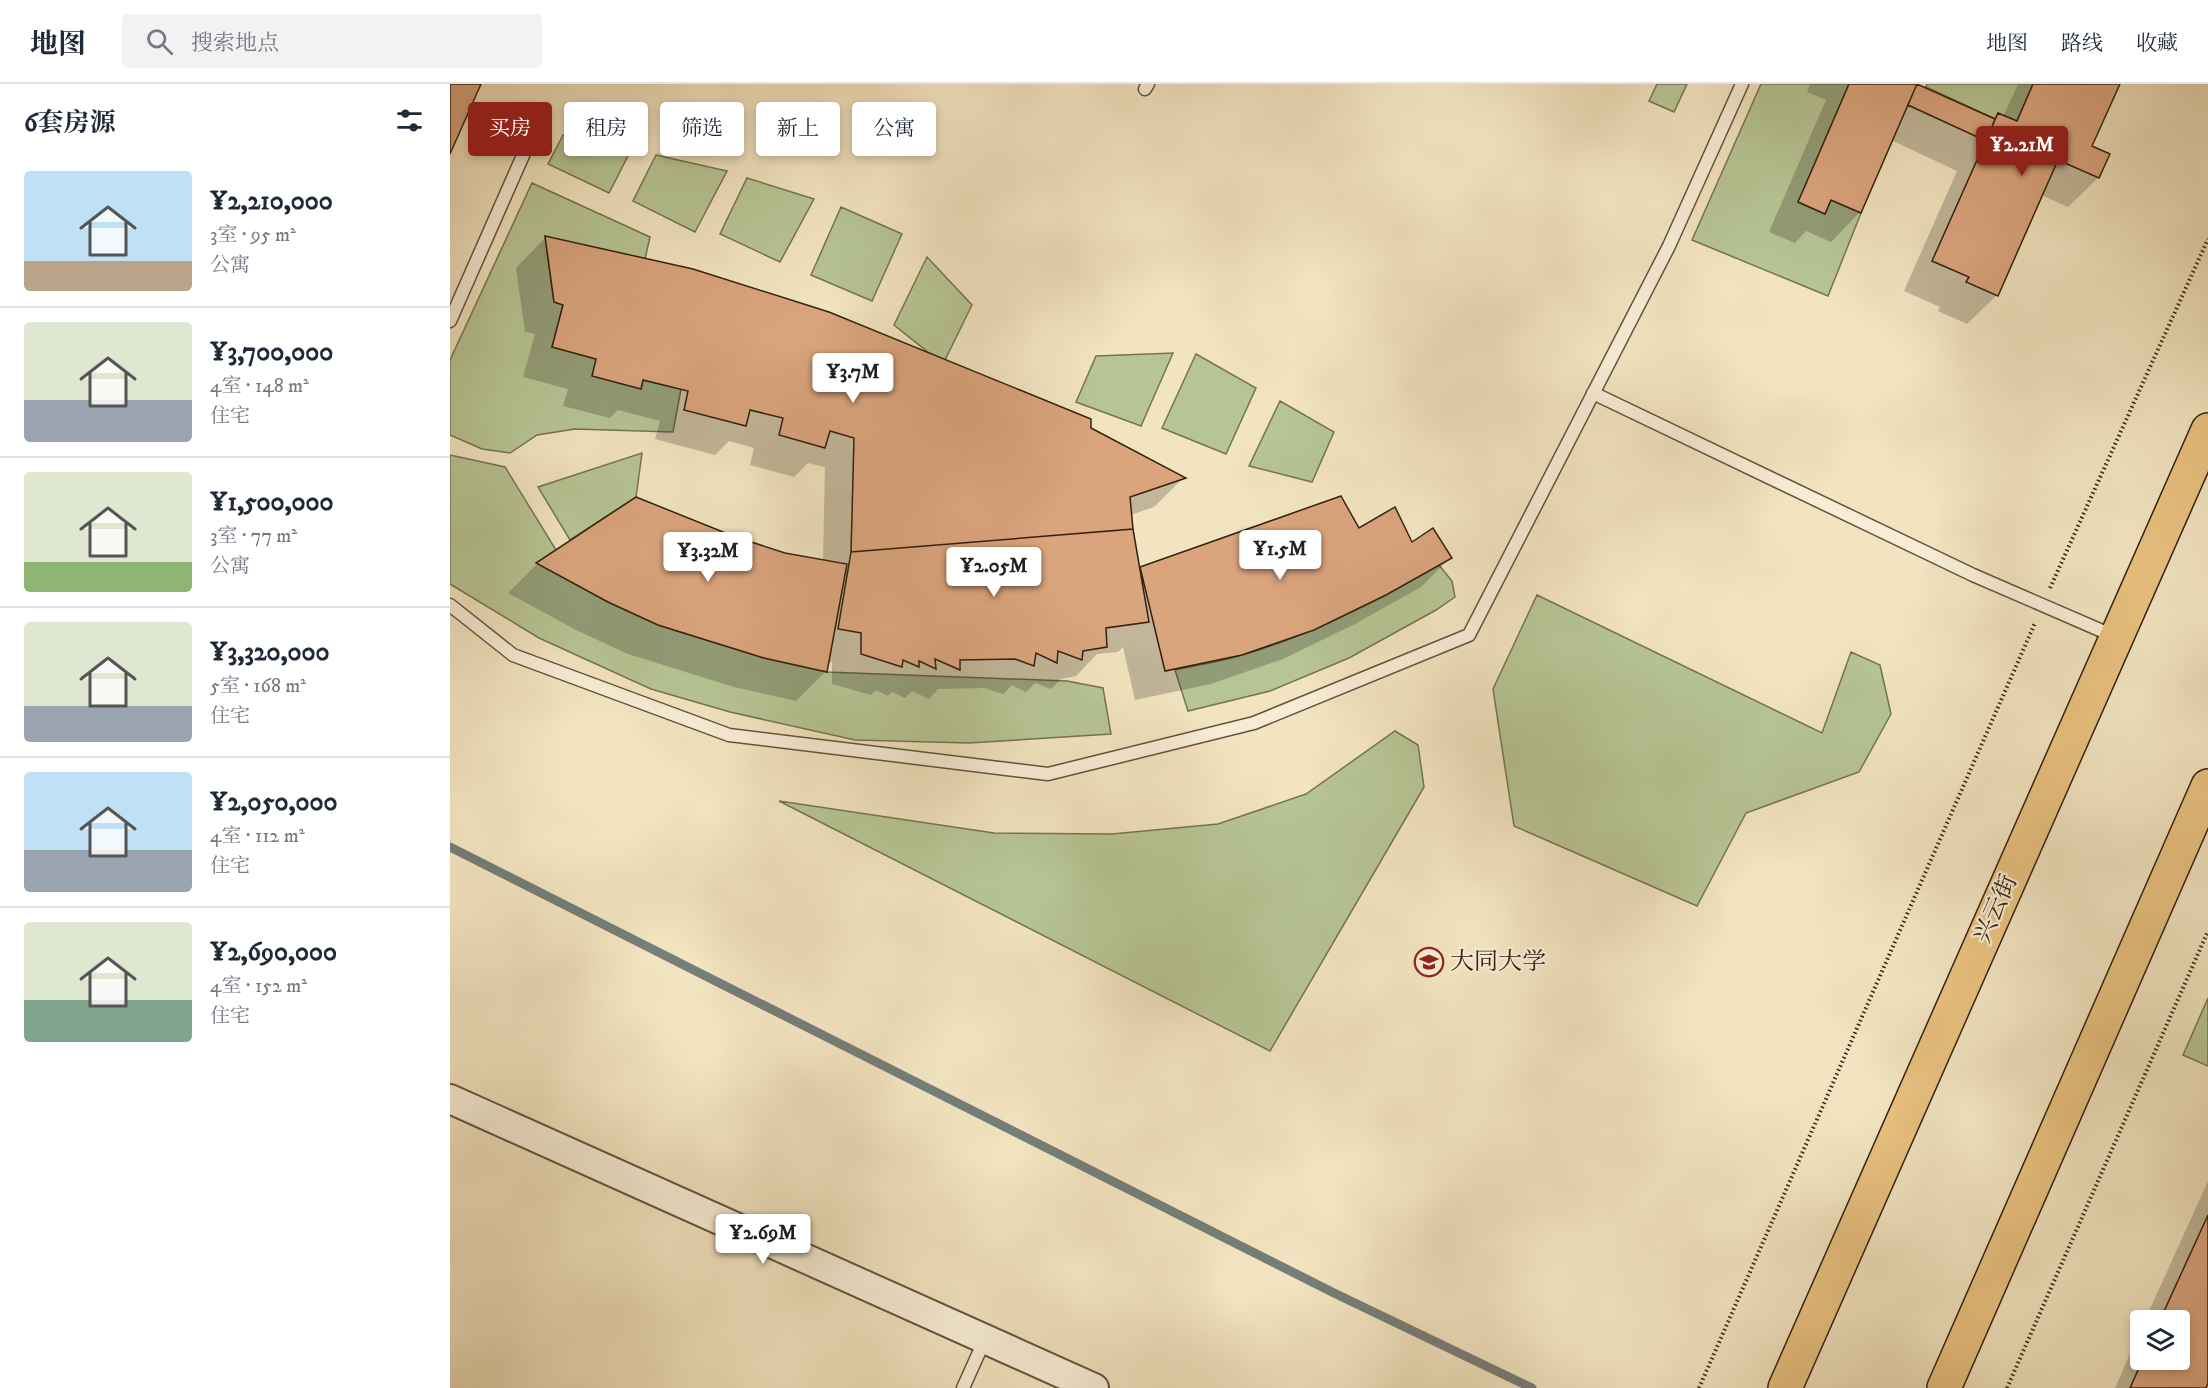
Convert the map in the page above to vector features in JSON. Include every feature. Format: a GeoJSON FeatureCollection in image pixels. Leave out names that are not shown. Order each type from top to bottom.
{"type":"FeatureCollection","features":[{"type":"Feature","properties":{"kind":"main road","name":"兴云街"},"geometry":{"type":"LineString","coordinates":[[1785,1388],[2208,430]]}},
{"type":"Feature","properties":{"kind":"main road"},"geometry":{"type":"LineString","coordinates":[[1944,1388],[2208,786]]}},
{"type":"Feature","properties":{"kind":"street"},"geometry":{"type":"LineString","coordinates":[[450,1099],[1094,1388]]}},
{"type":"Feature","properties":{"kind":"lane"},"geometry":{"type":"LineString","coordinates":[[450,605],[513,655],[729,735],[1048,774],[1254,723],[1469,635],[1669,246],[1742,84]]}},
{"type":"Feature","properties":{"kind":"lane"},"geometry":{"type":"LineString","coordinates":[[450,321],[523,156]]}},
{"type":"Feature","properties":{"kind":"lane"},"geometry":{"type":"LineString","coordinates":[[1593,393],[1963,571],[2117,637]]}},
{"type":"Feature","properties":{"kind":"lane"},"geometry":{"type":"LineString","coordinates":[[963,1388],[985,1339]]}},
{"type":"Feature","properties":{"kind":"path"},"geometry":{"type":"LineString","coordinates":[[1699,1388],[2043,605],[2208,239]]}},
{"type":"Feature","properties":{"kind":"path"},"geometry":{"type":"LineString","coordinates":[[2007,1388],[2208,931]]}},
{"type":"Feature","properties":{"kind":"green space"},"geometry":{"type":"Polygon","coordinates":[[[1657,84],[1687,84],[1674,112],[1649,101],[1657,84]]]}},
{"type":"Feature","properties":{"kind":"green space"},"geometry":{"type":"Polygon","coordinates":[[[1761,84],[1849,84],[1798,202],[1825,214],[1831,200],[1861,213],[1828,296],[1692,240],[1761,84]]]}},
{"type":"Feature","properties":{"kind":"green space"},"geometry":{"type":"Polygon","coordinates":[[[1927,84],[2033,84],[2017,121],[1998,113],[1995,119],[1926,87],[1927,84]]]}},
{"type":"Feature","properties":{"kind":"green space"},"geometry":{"type":"Polygon","coordinates":[[[563,135],[564,156],[628,156],[609,193],[548,164],[563,135]]]}},
{"type":"Feature","properties":{"kind":"green space"},"geometry":{"type":"Polygon","coordinates":[[[656,155],[727,171],[695,232],[633,201],[656,155]]]}},
{"type":"Feature","properties":{"kind":"green space"},"geometry":{"type":"Polygon","coordinates":[[[747,178],[814,199],[780,262],[720,234],[747,178]]]}},
{"type":"Feature","properties":{"kind":"green space"},"geometry":{"type":"Polygon","coordinates":[[[532,183],[650,237],[645,259],[545,237],[554,302],[563,305],[552,347],[596,359],[641,388],[643,380],[681,389],[673,432],[575,429],[537,435],[510,453],[482,449],[450,435],[450,360],[532,183]]]}},
{"type":"Feature","properties":{"kind":"green space"},"geometry":{"type":"Polygon","coordinates":[[[841,207],[902,234],[872,301],[811,275],[841,207]]]}},
{"type":"Feature","properties":{"kind":"green space"},"geometry":{"type":"Polygon","coordinates":[[[927,257],[972,305],[943,364],[894,325],[927,257]]]}},
{"type":"Feature","properties":{"kind":"green space"},"geometry":{"type":"Polygon","coordinates":[[[1173,353],[1141,426],[1076,402],[1096,356],[1173,353]]]}},
{"type":"Feature","properties":{"kind":"green space"},"geometry":{"type":"Polygon","coordinates":[[[1196,354],[1256,388],[1226,454],[1162,428],[1196,354]]]}},
{"type":"Feature","properties":{"kind":"green space"},"geometry":{"type":"Polygon","coordinates":[[[1280,401],[1334,432],[1312,482],[1249,466],[1280,401]]]}},
{"type":"Feature","properties":{"kind":"green space"},"geometry":{"type":"Polygon","coordinates":[[[642,453],[636,497],[570,540],[538,487],[642,453]]]}},
{"type":"Feature","properties":{"kind":"green space"},"geometry":{"type":"Polygon","coordinates":[[[450,455],[505,467],[556,550],[537,563],[608,602],[658,625],[764,658],[827,672],[1067,681],[1103,688],[1111,734],[969,743],[855,740],[730,712],[651,689],[539,638],[450,584],[450,455]]]}},
{"type":"Feature","properties":{"kind":"green space"},"geometry":{"type":"Polygon","coordinates":[[[1439,565],[1452,581],[1455,597],[1436,610],[1349,658],[1270,691],[1188,711],[1175,670],[1217,662],[1293,638],[1367,604],[1439,565]]]}},
{"type":"Feature","properties":{"kind":"green space"},"geometry":{"type":"Polygon","coordinates":[[[1537,595],[1822,733],[1851,652],[1880,665],[1891,714],[1859,772],[1746,813],[1697,906],[1514,826],[1493,689],[1537,595]]]}},
{"type":"Feature","properties":{"kind":"green space"},"geometry":{"type":"Polygon","coordinates":[[[1395,731],[1418,745],[1424,787],[1270,1051],[779,801],[994,833],[1112,834],[1218,824],[1306,794],[1395,731]]]}},
{"type":"Feature","properties":{"kind":"green space"},"geometry":{"type":"Polygon","coordinates":[[[2208,998],[2208,1066],[2183,1055],[2208,998]]]}},
{"type":"Feature","properties":{"kind":"building"},"geometry":{"type":"Polygon","coordinates":[[[450,84],[481,84],[473,102],[468,102],[468,113],[450,154],[450,84]]]}},
{"type":"Feature","properties":{"kind":"building"},"geometry":{"type":"Polygon","coordinates":[[[1849,84],[1917,84],[1861,213],[1831,200],[1825,214],[1798,202],[1849,84]]]}},
{"type":"Feature","properties":{"kind":"building"},"geometry":{"type":"Polygon","coordinates":[[[1917,84],[1995,119],[1986,141],[1908,105],[1917,84]]]}},
{"type":"Feature","properties":{"kind":"building"},"geometry":{"type":"Polygon","coordinates":[[[2033,84],[2120,84],[2092,146],[2110,154],[2099,178],[2058,160],[1998,296],[1966,282],[1969,277],[1932,261],[1998,113],[2017,121],[2033,84]]]}},
{"type":"Feature","properties":{"kind":"building"},"geometry":{"type":"Polygon","coordinates":[[[545,236],[693,269],[829,312],[1091,419],[1091,428],[1186,478],[1130,497],[1133,529],[851,552],[854,438],[830,431],[825,448],[779,435],[783,418],[750,410],[746,426],[684,410],[688,391],[643,380],[641,389],[592,376],[596,359],[552,347],[563,305],[554,302],[545,236]]]}},
{"type":"Feature","properties":{"kind":"building"},"geometry":{"type":"Polygon","coordinates":[[[1341,496],[1359,528],[1395,507],[1412,542],[1433,528],[1452,558],[1386,595],[1314,630],[1242,655],[1165,671],[1140,567],[1341,496]]]}},
{"type":"Feature","properties":{"kind":"building"},"geometry":{"type":"Polygon","coordinates":[[[636,497],[733,536],[785,553],[847,564],[827,672],[764,658],[658,625],[608,602],[536,563],[636,497]]]}},
{"type":"Feature","properties":{"kind":"building"},"geometry":{"type":"Polygon","coordinates":[[[1133,529],[1149,622],[1106,628],[1107,647],[1083,651],[1082,660],[1058,651],[1057,663],[1036,653],[1034,666],[1015,659],[960,660],[960,670],[935,659],[936,669],[919,661],[919,667],[903,660],[902,667],[861,654],[861,633],[838,629],[851,552],[1133,529]]]}},
{"type":"Feature","properties":{"kind":"building"},"geometry":{"type":"Polygon","coordinates":[[[2208,1215],[2208,1383],[2206,1388],[2130,1388],[2138,1370],[2190,1370],[2190,1310],[2165,1310],[2208,1215]]]}},
{"type":"Feature","properties":{"kind":"waterway"},"geometry":{"type":"LineString","coordinates":[[450,847],[1334,1293],[1532,1388]]}},
{"type":"Feature","properties":{"kind":"place","name":"大同大学"},"geometry":{"type":"Point","coordinates":[1429,962]}}]}
